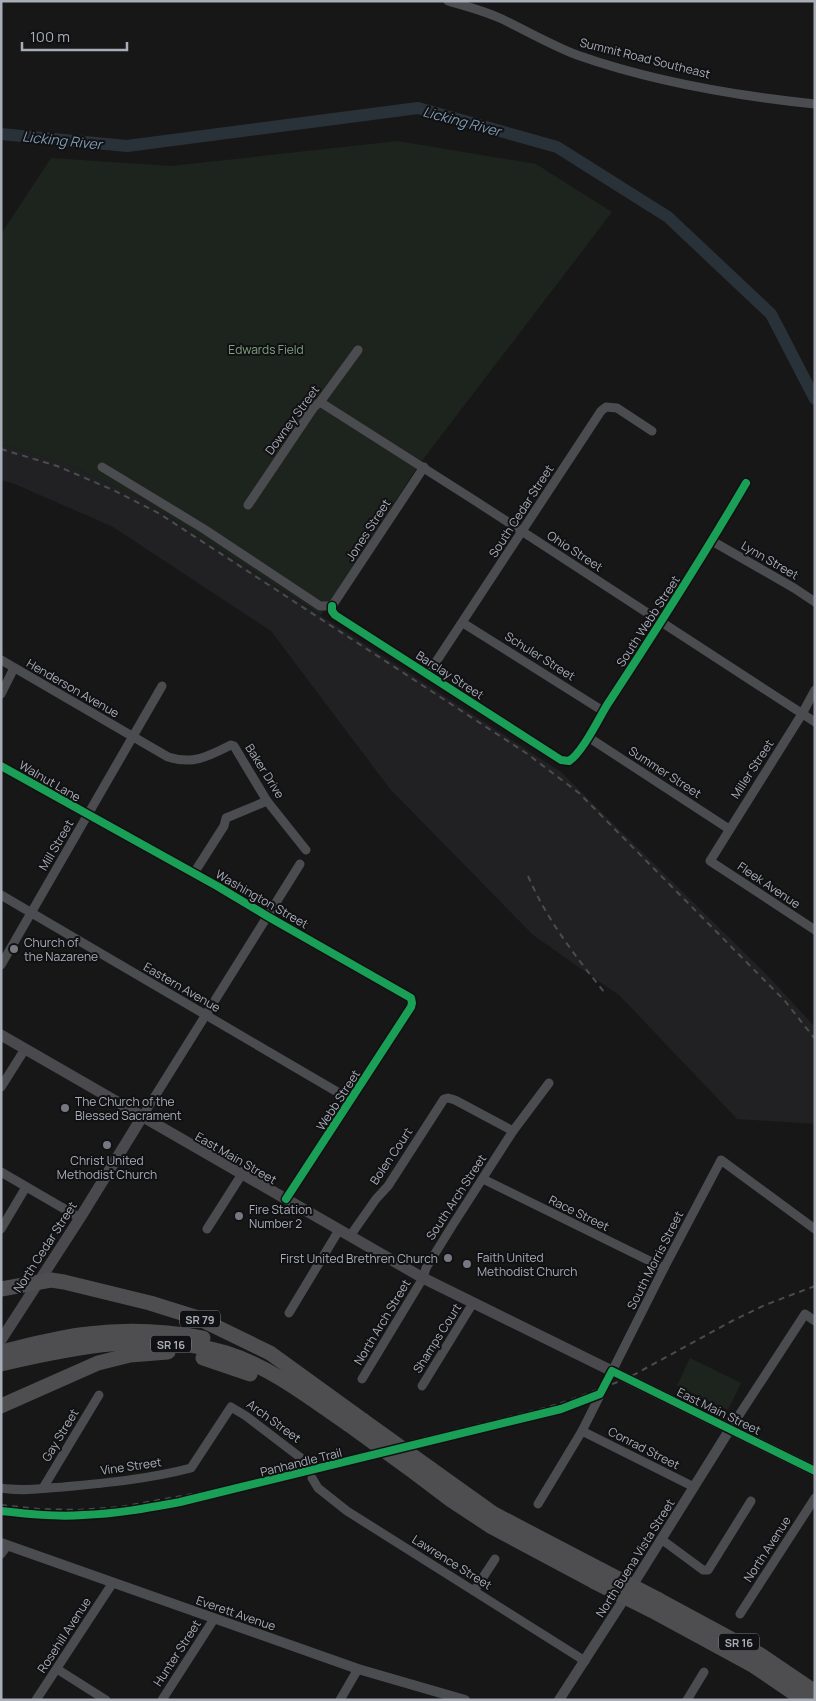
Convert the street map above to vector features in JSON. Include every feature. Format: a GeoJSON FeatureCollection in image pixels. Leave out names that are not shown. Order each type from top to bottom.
{"type":"FeatureCollection","features":[{"type":"Feature","properties":{"kind":"highway","name":"SR 79"},"geometry":{"type":"LineString","coordinates":[[38,1284],[51,1280],[64,1282],[198,1318],[270,1353],[292,1370]]}},
{"type":"Feature","properties":{"kind":"highway"},"geometry":{"type":"LineString","coordinates":[[1,1289],[38,1284]]}},
{"type":"Feature","properties":{"kind":"highway","name":"SR 16"},"geometry":{"type":"LineString","coordinates":[[1,1352],[87,1334],[112,1332],[176,1334],[229,1344],[292,1370],[364,1421],[424,1472],[451,1500],[492,1527],[599,1576],[655,1605],[759,1654],[815,1692]]}},
{"type":"Feature","properties":{"kind":"highway","name":"SR 16"},"geometry":{"type":"LineString","coordinates":[[1,1364],[24,1358],[111,1343],[161,1343],[226,1353],[246,1361],[289,1384],[424,1472]]}},
{"type":"Feature","properties":{"kind":"highway"},"geometry":{"type":"LineString","coordinates":[[1,1406],[98,1362],[130,1354],[167,1352],[186,1354],[215,1361],[307,1396]]}},
{"type":"Feature","properties":{"kind":"highway","name":"SR 16"},"geometry":{"type":"LineString","coordinates":[[655,1605],[754,1666],[804,1700]]}},
{"type":"Feature","properties":{"kind":"main road","name":"East Main Street"},"geometry":{"type":"LineString","coordinates":[[1,1035],[423,1278],[815,1471]]}},
{"type":"Feature","properties":{"kind":"main road","name":"North Cedar Street"},"geometry":{"type":"LineString","coordinates":[[1,1340],[80,1218],[142,1117]]}},
{"type":"Feature","properties":{"kind":"street","name":"Summit Road Southeast"},"geometry":{"type":"LineString","coordinates":[[448,1],[501,19],[580,56],[640,73],[736,94],[815,104]]}},
{"type":"Feature","properties":{"kind":"street","name":"Downey Street"},"geometry":{"type":"LineString","coordinates":[[248,505],[314,407],[320,402],[358,350]]}},
{"type":"Feature","properties":{"kind":"street","name":"Ohio Street"},"geometry":{"type":"LineString","coordinates":[[320,402],[815,722]]}},
{"type":"Feature","properties":{"kind":"street","name":"South Cedar Street"},"geometry":{"type":"LineString","coordinates":[[428,674],[601,411],[606,407],[617,408],[652,431]]}},
{"type":"Feature","properties":{"kind":"street"},"geometry":{"type":"LineString","coordinates":[[102,467],[204,529],[320,606],[332,606]]}},
{"type":"Feature","properties":{"kind":"street","name":"Jones Street"},"geometry":{"type":"LineString","coordinates":[[332,606],[424,468]]}},
{"type":"Feature","properties":{"kind":"street","name":"South Webb Street"},"geometry":{"type":"LineString","coordinates":[[561,760],[565,762],[573,759],[588,737],[712,541],[746,483]]}},
{"type":"Feature","properties":{"kind":"street","name":"Lynn Street"},"geometry":{"type":"LineString","coordinates":[[712,541],[815,602]]}},
{"type":"Feature","properties":{"kind":"street","name":"Barclay Street"},"geometry":{"type":"LineString","coordinates":[[332,606],[335,615],[561,760]]}},
{"type":"Feature","properties":{"kind":"street","name":"Schuler Street"},"geometry":{"type":"LineString","coordinates":[[463,623],[603,711]]}},
{"type":"Feature","properties":{"kind":"street","name":"Henderson Avenue"},"geometry":{"type":"LineString","coordinates":[[1,660],[133,736]]}},
{"type":"Feature","properties":{"kind":"street"},"geometry":{"type":"LineString","coordinates":[[1,694],[14,668]]}},
{"type":"Feature","properties":{"kind":"street","name":"Mill Street"},"geometry":{"type":"LineString","coordinates":[[1,965],[162,686]]}},
{"type":"Feature","properties":{"kind":"street","name":"Miller Street"},"geometry":{"type":"LineString","coordinates":[[710,861],[815,690]]}},
{"type":"Feature","properties":{"kind":"street","name":"Baker Drive"},"geometry":{"type":"LineString","coordinates":[[133,736],[168,757],[189,761],[204,758],[231,745],[234,746],[268,801],[306,850]]}},
{"type":"Feature","properties":{"kind":"street","name":"Summer Street"},"geometry":{"type":"LineString","coordinates":[[588,737],[729,829]]}},
{"type":"Feature","properties":{"kind":"street","name":"Walnut Lane"},"geometry":{"type":"LineString","coordinates":[[1,766],[87,816]]}},
{"type":"Feature","properties":{"kind":"street"},"geometry":{"type":"LineString","coordinates":[[194,873],[224,826],[226,818],[268,801]]}},
{"type":"Feature","properties":{"kind":"street","name":"Washington Street"},"geometry":{"type":"LineString","coordinates":[[87,816],[194,873],[408,995],[412,1003],[408,1012]]}},
{"type":"Feature","properties":{"kind":"street","name":"Fleek Avenue"},"geometry":{"type":"LineString","coordinates":[[710,861],[815,930]]}},
{"type":"Feature","properties":{"kind":"street"},"geometry":{"type":"LineString","coordinates":[[142,1117],[300,864]]}},
{"type":"Feature","properties":{"kind":"street","name":"Eastern Avenue"},"geometry":{"type":"LineString","coordinates":[[1,895],[351,1100]]}},
{"type":"Feature","properties":{"kind":"street","name":"Webb Street"},"geometry":{"type":"LineString","coordinates":[[286,1199],[408,1012]]}},
{"type":"Feature","properties":{"kind":"street"},"geometry":{"type":"LineString","coordinates":[[1,1086],[25,1049]]}},
{"type":"Feature","properties":{"kind":"street","name":"South Arch Street"},"geometry":{"type":"LineString","coordinates":[[423,1278],[426,1268],[513,1131],[549,1083]]}},
{"type":"Feature","properties":{"kind":"street","name":"Bolen Court"},"geometry":{"type":"LineString","coordinates":[[350,1236],[376,1199],[388,1186],[442,1101],[448,1098],[455,1100],[513,1131]]}},
{"type":"Feature","properties":{"kind":"street","name":"South Morris Street"},"geometry":{"type":"LineString","coordinates":[[538,1504],[582,1431],[721,1160],[815,1229]]}},
{"type":"Feature","properties":{"kind":"street"},"geometry":{"type":"LineString","coordinates":[[1,1172],[80,1218]]}},
{"type":"Feature","properties":{"kind":"street"},"geometry":{"type":"LineString","coordinates":[[207,1229],[242,1174]]}},
{"type":"Feature","properties":{"kind":"street","name":"Race Street"},"geometry":{"type":"LineString","coordinates":[[483,1179],[664,1268]]}},
{"type":"Feature","properties":{"kind":"street"},"geometry":{"type":"LineString","coordinates":[[1,1229],[26,1187]]}},
{"type":"Feature","properties":{"kind":"street"},"geometry":{"type":"LineString","coordinates":[[289,1314],[339,1230]]}},
{"type":"Feature","properties":{"kind":"street","name":"North Arch Street"},"geometry":{"type":"LineString","coordinates":[[362,1379],[423,1278]]}},
{"type":"Feature","properties":{"kind":"street","name":"Shamps Court"},"geometry":{"type":"LineString","coordinates":[[422,1386],[473,1302]]}},
{"type":"Feature","properties":{"kind":"street"},"geometry":{"type":"LineString","coordinates":[[730,1429],[805,1314],[815,1321]]}},
{"type":"Feature","properties":{"kind":"street","name":"Gay Street"},"geometry":{"type":"LineString","coordinates":[[43,1488],[98,1395]]}},
{"type":"Feature","properties":{"kind":"street","name":"Vine Street"},"geometry":{"type":"LineString","coordinates":[[1,1488],[19,1490],[135,1479],[169,1474],[191,1468],[231,1407]]}},
{"type":"Feature","properties":{"kind":"street","name":"Arch Street"},"geometry":{"type":"LineString","coordinates":[[231,1407],[246,1416],[301,1458]]}},
{"type":"Feature","properties":{"kind":"street","name":"North Buena Vista Street"},"geometry":{"type":"LineString","coordinates":[[559,1700],[730,1429]]}},
{"type":"Feature","properties":{"kind":"street","name":"Conrad Street"},"geometry":{"type":"LineString","coordinates":[[582,1431],[694,1487]]}},
{"type":"Feature","properties":{"kind":"street","name":"Lawrence Street"},"geometry":{"type":"LineString","coordinates":[[312,1478],[318,1488],[347,1511],[585,1660]]}},
{"type":"Feature","properties":{"kind":"street","name":"North Avenue"},"geometry":{"type":"LineString","coordinates":[[740,1614],[815,1498]]}},
{"type":"Feature","properties":{"kind":"street"},"geometry":{"type":"LineString","coordinates":[[661,1539],[703,1570],[708,1570],[751,1501]]}},
{"type":"Feature","properties":{"kind":"street","name":"Everett Avenue"},"geometry":{"type":"LineString","coordinates":[[3,1548],[358,1669],[465,1700]]}},
{"type":"Feature","properties":{"kind":"street"},"geometry":{"type":"LineString","coordinates":[[474,1591],[495,1559]]}},
{"type":"Feature","properties":{"kind":"street","name":"Rosehill Avenue"},"geometry":{"type":"LineString","coordinates":[[36,1700],[112,1584]]}},
{"type":"Feature","properties":{"kind":"street","name":"Hunter Street"},"geometry":{"type":"LineString","coordinates":[[162,1700],[214,1619]]}},
{"type":"Feature","properties":{"kind":"street"},"geometry":{"type":"LineString","coordinates":[[57,1669],[106,1700]]}},
{"type":"Feature","properties":{"kind":"street"},"geometry":{"type":"LineString","coordinates":[[340,1700],[358,1669]]}},
{"type":"Feature","properties":{"kind":"street"},"geometry":{"type":"LineString","coordinates":[[687,1700],[704,1672]]}},
{"type":"Feature","properties":{"kind":"shaded area"},"geometry":{"type":"Polygon","coordinates":[[[1,444],[66,464],[140,498],[561,772],[768,976],[815,1027],[815,1124],[737,1119],[620,996],[533,935],[390,789],[271,631],[113,527],[17,485],[1,480],[1,444]]]}},
{"type":"Feature","properties":{"kind":"green space","name":"Edwards Field"},"geometry":{"type":"Polygon","coordinates":[[[398,141],[536,164],[612,212],[418,466],[321,615],[140,498],[66,464],[1,444],[1,234],[51,158],[171,166],[398,141]]]}},
{"type":"Feature","properties":{"kind":"green space"},"geometry":{"type":"Polygon","coordinates":[[[690,1358],[741,1383],[728,1410],[677,1386],[690,1358]]]}},
{"type":"Feature","properties":{"kind":"waterway","name":"Licking River"},"geometry":{"type":"LineString","coordinates":[[1,134],[127,146],[418,108],[557,147],[668,217],[771,314],[815,399]]}},
{"type":"Feature","properties":{"kind":"railway"},"geometry":{"type":"LineString","coordinates":[[1,449],[57,466],[113,490],[160,514],[526,753],[579,793],[785,1001],[815,1039]]}},
{"type":"Feature","properties":{"kind":"railway"},"geometry":{"type":"LineString","coordinates":[[528,876],[553,923],[605,993]]}},
{"type":"Feature","properties":{"kind":"railway"},"geometry":{"type":"LineString","coordinates":[[1,1505],[39,1509],[78,1510],[120,1507],[209,1491],[541,1409],[568,1401],[628,1378],[732,1321],[765,1305],[815,1286]]}},
{"type":"Feature","properties":{"kind":"cycle path"},"geometry":{"type":"LineString","coordinates":[[332,606],[332,611],[335,615],[561,760],[569,761],[584,744],[746,483]]}},
{"type":"Feature","properties":{"kind":"cycle path"},"geometry":{"type":"LineString","coordinates":[[1,766],[217,886],[411,998],[411,1007],[286,1199]]}},
{"type":"Feature","properties":{"kind":"cycle path","name":"Panhandle Trail"},"geometry":{"type":"LineString","coordinates":[[1,1511],[73,1516],[132,1510],[180,1502],[561,1409],[600,1394],[612,1371],[815,1471]]}},
{"type":"Feature","properties":{"kind":"place","name":"Church of the Nazarene"},"geometry":{"type":"Point","coordinates":[14,949]}},
{"type":"Feature","properties":{"kind":"place","name":"The Church of the Blessed Sacrament"},"geometry":{"type":"Point","coordinates":[65,1108]}},
{"type":"Feature","properties":{"kind":"place","name":"Christ United Methodist Church"},"geometry":{"type":"Point","coordinates":[107,1145]}},
{"type":"Feature","properties":{"kind":"place","name":"Fire Station Number 2"},"geometry":{"type":"Point","coordinates":[239,1216]}},
{"type":"Feature","properties":{"kind":"place","name":"First United Brethren Church"},"geometry":{"type":"Point","coordinates":[448,1258]}},
{"type":"Feature","properties":{"kind":"place","name":"Faith United Methodist Church"},"geometry":{"type":"Point","coordinates":[467,1264]}}]}
